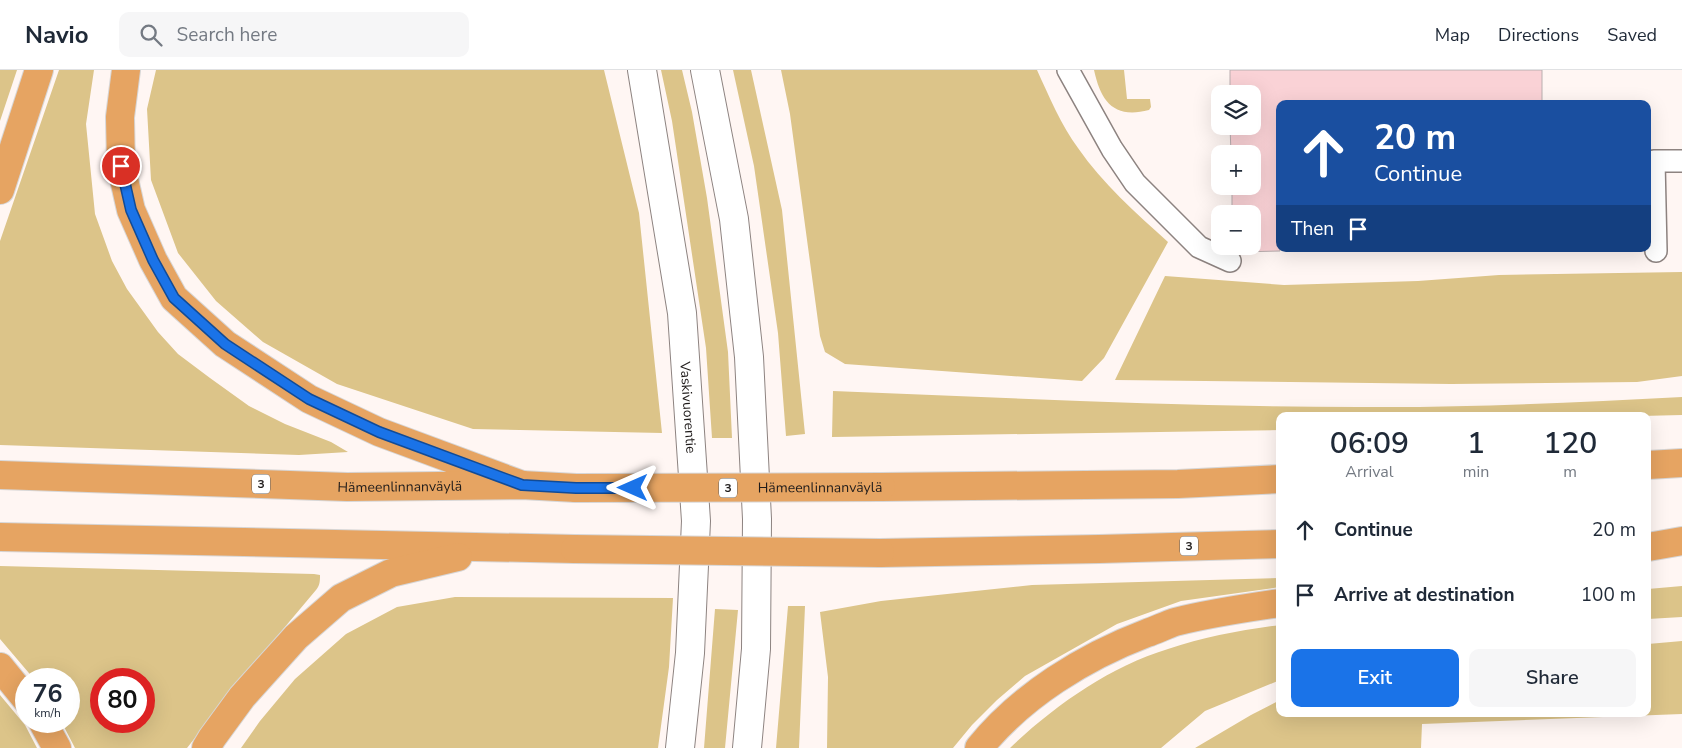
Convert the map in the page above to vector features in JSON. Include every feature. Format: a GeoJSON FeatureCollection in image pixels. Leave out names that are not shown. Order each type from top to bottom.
{"type":"FeatureCollection","features":[{"type":"Feature","properties":{"kind":"highway"},"geometry":{"type":"LineString","coordinates":[[0,190],[39,70]]}},
{"type":"Feature","properties":{"kind":"highway"},"geometry":{"type":"LineString","coordinates":[[126,70],[120,117],[121,166],[131,210],[153,260],[174,298],[225,344],[309,399],[379,432],[522,485]]}},
{"type":"Feature","properties":{"kind":"highway"},"geometry":{"type":"LineString","coordinates":[[1651,465],[1682,463]]}},
{"type":"Feature","properties":{"kind":"highway","name":"Hämeenlinnanväylä"},"geometry":{"type":"LineString","coordinates":[[0,475],[347,487],[522,485],[576,488],[1178,484],[1276,479]]}},
{"type":"Feature","properties":{"kind":"highway"},"geometry":{"type":"LineString","coordinates":[[1651,532],[1682,531]]}},
{"type":"Feature","properties":{"kind":"highway","name":"3"},"geometry":{"type":"LineString","coordinates":[[0,537],[496,548],[880,553],[1089,550],[1276,544]]}},
{"type":"Feature","properties":{"kind":"highway"},"geometry":{"type":"LineString","coordinates":[[1651,546],[1682,541]]}},
{"type":"Feature","properties":{"kind":"highway"},"geometry":{"type":"LineString","coordinates":[[206,748],[242,697],[296,637],[342,598],[392,573],[496,548]]}},
{"type":"Feature","properties":{"kind":"highway"},"geometry":{"type":"LineString","coordinates":[[980,748],[1024,703],[1070,670],[1119,644],[1174,623],[1240,608],[1276,604]]}},
{"type":"Feature","properties":{"kind":"highway"},"geometry":{"type":"LineString","coordinates":[[0,667],[15,685]]}},
{"type":"Feature","properties":{"kind":"highway"},"geometry":{"type":"LineString","coordinates":[[49,733],[57,748]]}},
{"type":"Feature","properties":{"kind":"main road","name":"Vaskivuorentie"},"geometry":{"type":"LineString","coordinates":[[642,70],[682,313],[696,521],[690,653],[680,748]]}},
{"type":"Feature","properties":{"kind":"main road"},"geometry":{"type":"LineString","coordinates":[[705,70],[734,219],[749,357],[757,539],[756,649],[747,748]]}},
{"type":"Feature","properties":{"kind":"lane"},"geometry":{"type":"LineString","coordinates":[[1068,70],[1112,149],[1135,183],[1199,247],[1230,261]]}},
{"type":"Feature","properties":{"kind":"lane"},"geometry":{"type":"LineString","coordinates":[[1656,252],[1651,186],[1654,161],[1682,161]]}},
{"type":"Feature","properties":{"kind":"shaded area"},"geometry":{"type":"Polygon","coordinates":[[[0,70],[17,70],[0,121],[0,70]]]}},
{"type":"Feature","properties":{"kind":"shaded area"},"geometry":{"type":"Polygon","coordinates":[[[59,70],[94,70],[86,124],[95,214],[112,261],[127,289],[158,332],[178,354],[249,406],[285,424],[331,442],[348,452],[299,455],[0,445],[0,241],[59,70]]]}},
{"type":"Feature","properties":{"kind":"shaded area"},"geometry":{"type":"Polygon","coordinates":[[[156,70],[604,70],[639,213],[662,433],[473,429],[337,384],[263,342],[216,301],[178,253],[151,180],[147,109],[156,70]]]}},
{"type":"Feature","properties":{"kind":"shaded area"},"geometry":{"type":"Polygon","coordinates":[[[661,70],[682,70],[692,112],[707,198],[728,352],[732,438],[712,438],[706,348],[672,121],[661,70]]]}},
{"type":"Feature","properties":{"kind":"shaded area"},"geometry":{"type":"Polygon","coordinates":[[[733,70],[751,70],[782,210],[805,434],[786,436],[778,333],[754,166],[733,70]]]}},
{"type":"Feature","properties":{"kind":"shaded area"},"geometry":{"type":"Polygon","coordinates":[[[781,70],[1037,70],[1066,130],[1087,161],[1120,198],[1168,242],[1104,358],[1082,381],[845,364],[825,352],[820,336],[790,114],[781,70]]]}},
{"type":"Feature","properties":{"kind":"shaded area"},"geometry":{"type":"Polygon","coordinates":[[[1094,70],[1124,70],[1127,99],[1150,99],[1151,107],[1149,110],[1127,112],[1118,110],[1111,105],[1101,91],[1094,70]]]}},
{"type":"Feature","properties":{"kind":"shaded area"},"geometry":{"type":"Polygon","coordinates":[[[1682,272],[1682,376],[1637,382],[1451,384],[1115,380],[1165,276],[1284,285],[1418,281],[1499,275],[1682,272]]]}},
{"type":"Feature","properties":{"kind":"shaded area"},"geometry":{"type":"Polygon","coordinates":[[[833,391],[1108,402],[1315,407],[1496,405],[1682,397],[1682,415],[1651,416],[1651,412],[1276,412],[1276,430],[832,437],[833,391]]]}},
{"type":"Feature","properties":{"kind":"shaded area"},"geometry":{"type":"Polygon","coordinates":[[[0,566],[320,575],[320,583],[316,590],[242,678],[187,748],[75,748],[67,733],[80,733],[80,668],[25,668],[0,639],[0,566]]]}},
{"type":"Feature","properties":{"kind":"shaded area"},"geometry":{"type":"Polygon","coordinates":[[[1276,578],[1276,588],[1181,601],[1117,624],[1025,676],[972,725],[953,748],[827,748],[828,677],[820,612],[881,601],[1032,585],[1276,578]]]}},
{"type":"Feature","properties":{"kind":"shaded area"},"geometry":{"type":"Polygon","coordinates":[[[1682,586],[1682,617],[1651,619],[1651,589],[1682,586]]]}},
{"type":"Feature","properties":{"kind":"shaded area"},"geometry":{"type":"Polygon","coordinates":[[[455,597],[673,598],[669,667],[658,748],[241,748],[260,721],[295,679],[346,634],[397,607],[455,597]]]}},
{"type":"Feature","properties":{"kind":"shaded area"},"geometry":{"type":"Polygon","coordinates":[[[788,606],[805,606],[799,748],[776,748],[788,606]]]}},
{"type":"Feature","properties":{"kind":"shaded area"},"geometry":{"type":"Polygon","coordinates":[[[715,609],[738,610],[725,748],[704,748],[715,609]]]}},
{"type":"Feature","properties":{"kind":"shaded area"},"geometry":{"type":"Polygon","coordinates":[[[1276,626],[1276,682],[1205,711],[1161,748],[1010,748],[1064,703],[1125,666],[1168,649],[1237,632],[1276,626]]]}},
{"type":"Feature","properties":{"kind":"shaded area"},"geometry":{"type":"Polygon","coordinates":[[[1682,641],[1682,714],[1651,715],[1651,644],[1682,641]]]}},
{"type":"Feature","properties":{"kind":"shaded area"},"geometry":{"type":"Polygon","coordinates":[[[0,695],[15,713],[15,733],[29,733],[37,748],[0,748],[0,695]]]}},
{"type":"Feature","properties":{"kind":"shaded area"},"geometry":{"type":"Polygon","coordinates":[[[1276,702],[1276,717],[1604,717],[1422,724],[1421,748],[1195,748],[1276,702]]]}},
{"type":"Feature","properties":{"kind":"building"},"geometry":{"type":"Polygon","coordinates":[[[1230,70],[1542,70],[1542,100],[1276,100],[1276,251],[1261,251],[1261,205],[1232,205],[1232,195],[1261,195],[1261,145],[1231,145],[1230,135],[1261,135],[1261,85],[1230,85],[1230,70]]]}},
{"type":"Feature","properties":{"kind":"route"},"geometry":{"type":"LineString","coordinates":[[121,166],[131,210],[153,260],[174,298],[225,344],[309,399],[379,432],[522,485],[576,488],[633,488]]}}]}
